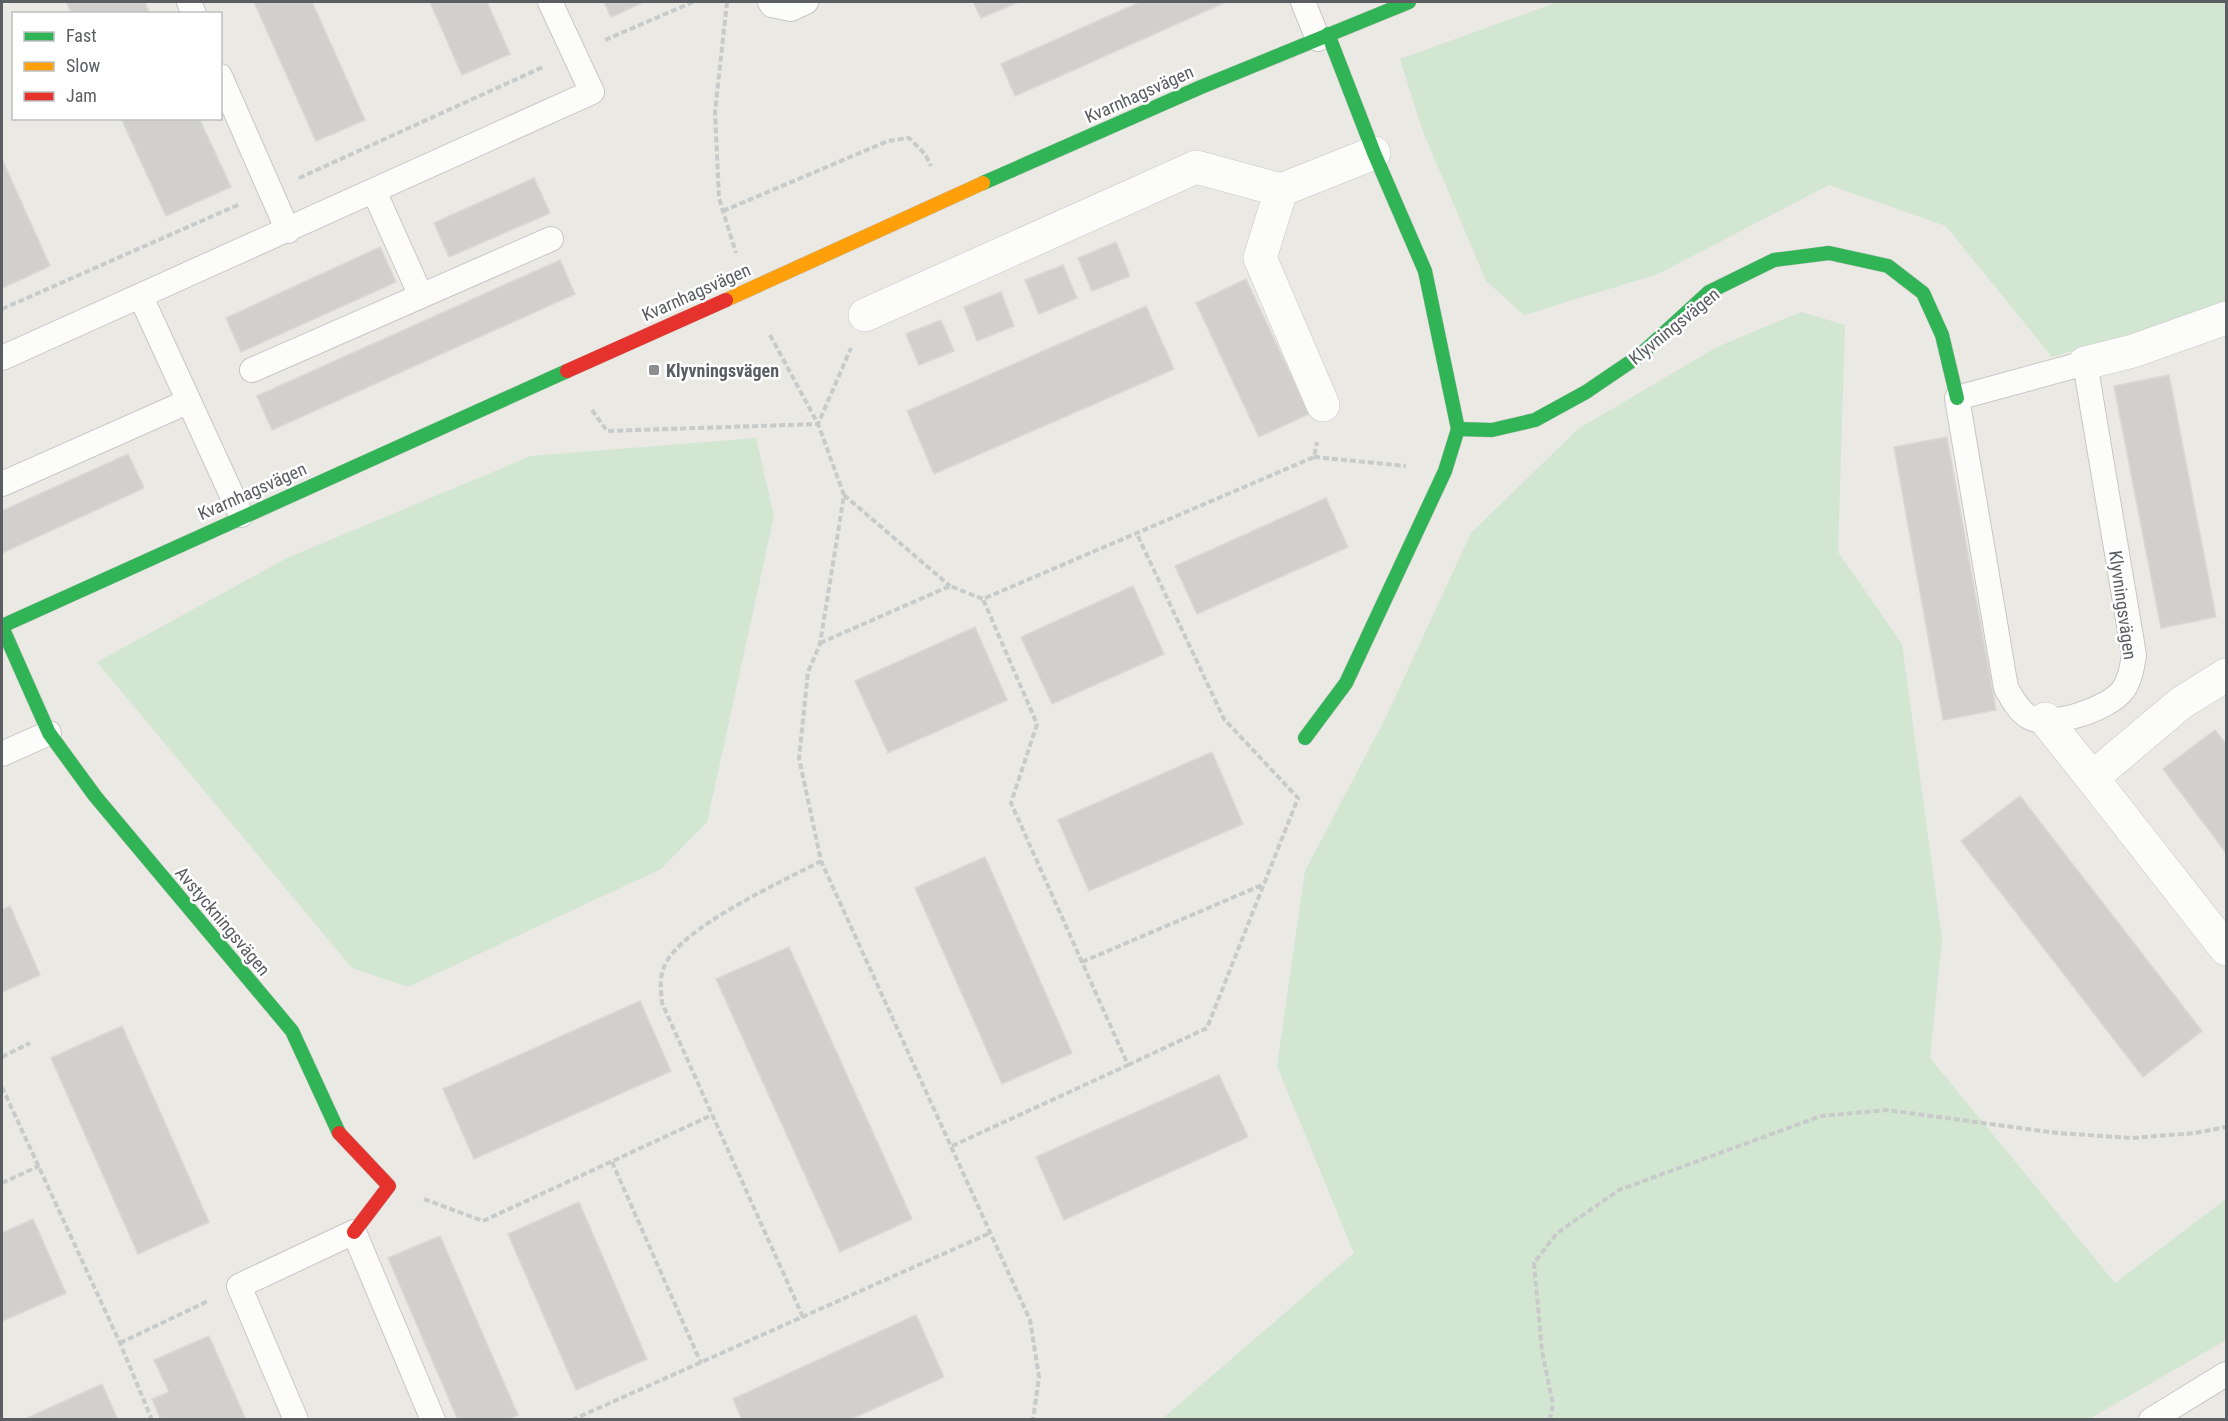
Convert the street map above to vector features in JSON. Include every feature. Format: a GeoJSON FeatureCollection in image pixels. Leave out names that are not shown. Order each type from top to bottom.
{"type":"FeatureCollection","features":[{"type":"Feature","properties":{"kind":"street","name":"Kvarnhagsvägen"},"geometry":{"type":"LineString","coordinates":[[2,626],[241,515],[1006,173],[1201,87],[1409,2]]}},
{"type":"Feature","properties":{"kind":"street"},"geometry":{"type":"LineString","coordinates":[[1305,738],[1346,683],[1445,471],[1458,429],[1425,271],[1323,37]]}},
{"type":"Feature","properties":{"kind":"street"},"geometry":{"type":"LineString","coordinates":[[865,315],[1196,167],[1281,190],[1374,153]]}},
{"type":"Feature","properties":{"kind":"street"},"geometry":{"type":"LineString","coordinates":[[1281,190],[1260,258],[1323,405]]}},
{"type":"Feature","properties":{"kind":"street","name":"Klyvningsvägen"},"geometry":{"type":"LineString","coordinates":[[1458,429],[1492,430],[1535,420],[1586,392],[1639,356],[1709,292],[1774,260],[1829,253],[1888,266],[1923,293],[1942,335],[1957,398]]}},
{"type":"Feature","properties":{"kind":"street"},"geometry":{"type":"LineString","coordinates":[[2085,363],[2133,351],[2226,318]]}},
{"type":"Feature","properties":{"kind":"street","name":"Avstyckningsvägen"},"geometry":{"type":"LineString","coordinates":[[2,626],[49,733],[95,796],[292,1031],[339,1133],[389,1186]]}},
{"type":"Feature","properties":{"kind":"street"},"geometry":{"type":"LineString","coordinates":[[2092,778],[2181,703],[2226,675]]}},
{"type":"Feature","properties":{"kind":"street"},"geometry":{"type":"LineString","coordinates":[[2045,719],[2226,949]]}},
{"type":"Feature","properties":{"kind":"street"},"geometry":{"type":"LineString","coordinates":[[354,1232],[389,1186]]}},
{"type":"Feature","properties":{"kind":"lane"},"geometry":{"type":"LineString","coordinates":[[2,358],[592,92],[550,2]]}},
{"type":"Feature","properties":{"kind":"lane"},"geometry":{"type":"LineString","coordinates":[[770,2],[772,5],[791,9],[806,2]]}},
{"type":"Feature","properties":{"kind":"lane"},"geometry":{"type":"LineString","coordinates":[[1303,2],[1323,37]]}},
{"type":"Feature","properties":{"kind":"lane"},"geometry":{"type":"LineString","coordinates":[[222,81],[288,231]]}},
{"type":"Feature","properties":{"kind":"lane"},"geometry":{"type":"LineString","coordinates":[[374,191],[422,296]]}},
{"type":"Feature","properties":{"kind":"lane"},"geometry":{"type":"LineString","coordinates":[[252,370],[551,239]]}},
{"type":"Feature","properties":{"kind":"lane"},"geometry":{"type":"LineString","coordinates":[[141,297],[187,402],[241,515]]}},
{"type":"Feature","properties":{"kind":"lane"},"geometry":{"type":"LineString","coordinates":[[1957,398],[2085,363]]}},
{"type":"Feature","properties":{"kind":"lane","name":"Klyvningsvägen"},"geometry":{"type":"LineString","coordinates":[[1957,398],[2006,688],[2017,706],[2030,718],[2058,720],[2105,704],[2122,692],[2131,675],[2134,655],[2085,363]]}},
{"type":"Feature","properties":{"kind":"lane"},"geometry":{"type":"LineString","coordinates":[[2,484],[187,402]]}},
{"type":"Feature","properties":{"kind":"lane"},"geometry":{"type":"LineString","coordinates":[[2,754],[49,733]]}},
{"type":"Feature","properties":{"kind":"lane"},"geometry":{"type":"LineString","coordinates":[[296,1419],[239,1286],[354,1232],[433,1419]]}},
{"type":"Feature","properties":{"kind":"lane"},"geometry":{"type":"LineString","coordinates":[[2151,1419],[2226,1374]]}},
{"type":"Feature","properties":{"kind":"path"},"geometry":{"type":"LineString","coordinates":[[2,309],[693,2]]}},
{"type":"Feature","properties":{"kind":"path"},"geometry":{"type":"LineString","coordinates":[[727,2],[716,112],[719,198],[738,261]]}},
{"type":"Feature","properties":{"kind":"path"},"geometry":{"type":"LineString","coordinates":[[723,211],[888,141],[909,138],[925,154],[933,172]]}},
{"type":"Feature","properties":{"kind":"path"},"geometry":{"type":"LineString","coordinates":[[818,424],[865,315]]}},
{"type":"Feature","properties":{"kind":"path"},"geometry":{"type":"LineString","coordinates":[[770,336],[818,424],[844,495],[950,586],[983,599],[1037,724],[1011,803],[1128,1065]]}},
{"type":"Feature","properties":{"kind":"path"},"geometry":{"type":"LineString","coordinates":[[1314,457],[1323,405]]}},
{"type":"Feature","properties":{"kind":"path"},"geometry":{"type":"LineString","coordinates":[[592,410],[607,431],[818,424]]}},
{"type":"Feature","properties":{"kind":"path"},"geometry":{"type":"LineString","coordinates":[[983,599],[1314,457],[1445,471]]}},
{"type":"Feature","properties":{"kind":"path"},"geometry":{"type":"LineString","coordinates":[[844,495],[820,644],[808,672],[799,758],[821,861],[1030,1320],[1039,1377],[1033,1419]]}},
{"type":"Feature","properties":{"kind":"path"},"geometry":{"type":"LineString","coordinates":[[952,1146],[1207,1028],[1298,798],[1224,719],[1136,532]]}},
{"type":"Feature","properties":{"kind":"path"},"geometry":{"type":"LineString","coordinates":[[820,644],[950,586]]}},
{"type":"Feature","properties":{"kind":"path"},"geometry":{"type":"LineString","coordinates":[[803,1317],[662,1004],[660,983],[665,965],[685,940],[715,919],[821,861]]}},
{"type":"Feature","properties":{"kind":"path"},"geometry":{"type":"LineString","coordinates":[[1082,962],[1263,884]]}},
{"type":"Feature","properties":{"kind":"path"},"geometry":{"type":"LineString","coordinates":[[2,1057],[30,1043]]}},
{"type":"Feature","properties":{"kind":"path"},"geometry":{"type":"LineString","coordinates":[[2,1087],[120,1343],[152,1419]]}},
{"type":"Feature","properties":{"kind":"path"},"geometry":{"type":"LineString","coordinates":[[1550,1419],[1553,1405],[1542,1351],[1534,1263],[1557,1233],[1619,1190],[1821,1116],[1887,1110],[2057,1133],[2132,1138],[2195,1133],[2226,1127]]}},
{"type":"Feature","properties":{"kind":"path"},"geometry":{"type":"LineString","coordinates":[[389,1186],[483,1221],[712,1115]]}},
{"type":"Feature","properties":{"kind":"path"},"geometry":{"type":"LineString","coordinates":[[612,1162],[701,1363]]}},
{"type":"Feature","properties":{"kind":"path"},"geometry":{"type":"LineString","coordinates":[[2,1183],[39,1166]]}},
{"type":"Feature","properties":{"kind":"path"},"geometry":{"type":"LineString","coordinates":[[572,1419],[990,1233]]}},
{"type":"Feature","properties":{"kind":"path"},"geometry":{"type":"LineString","coordinates":[[120,1343],[239,1286]]}},
{"type":"Feature","properties":{"kind":"green space"},"geometry":{"type":"Polygon","coordinates":[[[1558,2],[2226,2],[2226,306],[2052,357],[1946,226],[1829,185],[1658,274],[1524,315],[1486,281],[1422,129],[1400,59],[1558,2]]]}},
{"type":"Feature","properties":{"kind":"green space"},"geometry":{"type":"Polygon","coordinates":[[[1801,312],[1845,325],[1838,552],[1902,644],[1942,939],[1930,1058],[2115,1283],[2226,1199],[2226,1340],[2089,1419],[1162,1419],[1354,1253],[1277,1066],[1305,871],[1386,717],[1471,533],[1578,429],[1717,347],[1801,312]]]}},
{"type":"Feature","properties":{"kind":"green space"},"geometry":{"type":"Polygon","coordinates":[[[756,438],[774,516],[707,822],[661,869],[408,987],[352,968],[97,662],[287,558],[531,456],[756,438]]]}},
{"type":"Feature","properties":{"kind":"building"},"geometry":{"type":"Polygon","coordinates":[[[66,2],[145,2],[149,12],[71,12],[66,2]]]}},
{"type":"Feature","properties":{"kind":"building"},"geometry":{"type":"Polygon","coordinates":[[[254,2],[312,2],[365,120],[316,141],[254,2]]]}},
{"type":"Feature","properties":{"kind":"building"},"geometry":{"type":"Polygon","coordinates":[[[430,2],[487,2],[510,54],[462,75],[430,2]]]}},
{"type":"Feature","properties":{"kind":"building"},"geometry":{"type":"Polygon","coordinates":[[[604,2],[644,2],[611,17],[604,2]]]}},
{"type":"Feature","properties":{"kind":"building"},"geometry":{"type":"Polygon","coordinates":[[[973,2],[1019,2],[981,18],[973,2]]]}},
{"type":"Feature","properties":{"kind":"building"},"geometry":{"type":"Polygon","coordinates":[[[1140,2],[1226,2],[1015,96],[1001,64],[1140,2]]]}},
{"type":"Feature","properties":{"kind":"building"},"geometry":{"type":"Polygon","coordinates":[[[122,120],[200,120],[231,187],[166,216],[122,120]]]}},
{"type":"Feature","properties":{"kind":"building"},"geometry":{"type":"Polygon","coordinates":[[[2,159],[50,266],[2,288],[2,159]]]}},
{"type":"Feature","properties":{"kind":"building"},"geometry":{"type":"Polygon","coordinates":[[[534,178],[550,213],[449,257],[434,223],[534,178]]]}},
{"type":"Feature","properties":{"kind":"building"},"geometry":{"type":"Polygon","coordinates":[[[1116,242],[1130,276],[1092,291],[1078,258],[1116,242]]]}},
{"type":"Feature","properties":{"kind":"building"},"geometry":{"type":"Polygon","coordinates":[[[380,247],[396,282],[241,352],[226,318],[380,247]]]}},
{"type":"Feature","properties":{"kind":"building"},"geometry":{"type":"Polygon","coordinates":[[[560,260],[575,294],[272,430],[257,396],[560,260]]]}},
{"type":"Feature","properties":{"kind":"building"},"geometry":{"type":"Polygon","coordinates":[[[1063,265],[1077,298],[1039,314],[1025,280],[1063,265]]]}},
{"type":"Feature","properties":{"kind":"building"},"geometry":{"type":"Polygon","coordinates":[[[1246,279],[1309,414],[1259,437],[1196,303],[1246,279]]]}},
{"type":"Feature","properties":{"kind":"building"},"geometry":{"type":"Polygon","coordinates":[[[1001,292],[1014,326],[977,341],[964,307],[1001,292]]]}},
{"type":"Feature","properties":{"kind":"building"},"geometry":{"type":"Polygon","coordinates":[[[1146,306],[1174,369],[934,474],[907,411],[1146,306]]]}},
{"type":"Feature","properties":{"kind":"building"},"geometry":{"type":"Polygon","coordinates":[[[941,320],[954,351],[919,365],[906,334],[941,320]]]}},
{"type":"Feature","properties":{"kind":"building"},"geometry":{"type":"Polygon","coordinates":[[[2169,375],[2216,617],[2161,628],[2114,386],[2169,375]]]}},
{"type":"Feature","properties":{"kind":"building"},"geometry":{"type":"Polygon","coordinates":[[[1947,437],[1996,710],[1943,720],[1894,447],[1947,437]]]}},
{"type":"Feature","properties":{"kind":"building"},"geometry":{"type":"Polygon","coordinates":[[[128,454],[144,488],[2,553],[2,511],[128,454]]]}},
{"type":"Feature","properties":{"kind":"building"},"geometry":{"type":"Polygon","coordinates":[[[1326,498],[1348,547],[1197,614],[1175,566],[1326,498]]]}},
{"type":"Feature","properties":{"kind":"building"},"geometry":{"type":"Polygon","coordinates":[[[1133,586],[1164,654],[1052,704],[1021,637],[1133,586]]]}},
{"type":"Feature","properties":{"kind":"building"},"geometry":{"type":"Polygon","coordinates":[[[975,627],[1007,700],[888,753],[855,681],[975,627]]]}},
{"type":"Feature","properties":{"kind":"building"},"geometry":{"type":"Polygon","coordinates":[[[2215,730],[2226,744],[2226,853],[2163,769],[2215,730]]]}},
{"type":"Feature","properties":{"kind":"building"},"geometry":{"type":"Polygon","coordinates":[[[1212,752],[1243,824],[1089,891],[1058,820],[1212,752]]]}},
{"type":"Feature","properties":{"kind":"building"},"geometry":{"type":"Polygon","coordinates":[[[2020,796],[2202,1031],[2143,1077],[1961,841],[2020,796]]]}},
{"type":"Feature","properties":{"kind":"building"},"geometry":{"type":"Polygon","coordinates":[[[985,857],[1072,1053],[1002,1084],[915,888],[985,857]]]}},
{"type":"Feature","properties":{"kind":"building"},"geometry":{"type":"Polygon","coordinates":[[[10,906],[40,975],[2,992],[2,910],[10,906]]]}},
{"type":"Feature","properties":{"kind":"building"},"geometry":{"type":"Polygon","coordinates":[[[789,947],[912,1219],[840,1252],[716,979],[789,947]]]}},
{"type":"Feature","properties":{"kind":"building"},"geometry":{"type":"Polygon","coordinates":[[[640,1001],[671,1071],[474,1159],[443,1089],[640,1001]]]}},
{"type":"Feature","properties":{"kind":"building"},"geometry":{"type":"Polygon","coordinates":[[[122,1026],[209,1222],[138,1254],[51,1058],[122,1026]]]}},
{"type":"Feature","properties":{"kind":"building"},"geometry":{"type":"Polygon","coordinates":[[[1219,1075],[1248,1137],[1064,1220],[1036,1157],[1219,1075]]]}},
{"type":"Feature","properties":{"kind":"building"},"geometry":{"type":"Polygon","coordinates":[[[579,1202],[647,1359],[576,1390],[508,1234],[579,1202]]]}},
{"type":"Feature","properties":{"kind":"building"},"geometry":{"type":"Polygon","coordinates":[[[33,1219],[66,1293],[2,1321],[2,1233],[33,1219]]]}},
{"type":"Feature","properties":{"kind":"building"},"geometry":{"type":"Polygon","coordinates":[[[440,1236],[518,1415],[507,1420],[458,1420],[388,1258],[440,1236]]]}},
{"type":"Feature","properties":{"kind":"building"},"geometry":{"type":"Polygon","coordinates":[[[916,1315],[944,1377],[849,1420],[742,1420],[733,1399],[916,1315]]]}},
{"type":"Feature","properties":{"kind":"building"},"geometry":{"type":"Polygon","coordinates":[[[209,1336],[246,1420],[161,1420],[152,1399],[169,1392],[154,1360],[209,1336]]]}},
{"type":"Feature","properties":{"kind":"building"},"geometry":{"type":"Polygon","coordinates":[[[102,1384],[118,1420],[23,1420],[102,1384]]]}},
{"type":"Feature","properties":{"kind":"traffic: fast"},"geometry":{"type":"LineString","coordinates":[[983,183],[1201,87],[1409,2]]}},
{"type":"Feature","properties":{"kind":"traffic: fast"},"geometry":{"type":"LineString","coordinates":[[1305,738],[1346,683],[1445,471],[1458,429],[1425,271],[1374,153],[1328,34]]}},
{"type":"Feature","properties":{"kind":"traffic: fast"},"geometry":{"type":"LineString","coordinates":[[1458,429],[1492,430],[1535,420],[1586,392],[1639,356],[1709,292],[1774,260],[1829,253],[1888,266],[1923,293],[1942,335],[1957,398]]}},
{"type":"Feature","properties":{"kind":"traffic: fast"},"geometry":{"type":"LineString","coordinates":[[2,626],[567,371]]}},
{"type":"Feature","properties":{"kind":"traffic: fast"},"geometry":{"type":"LineString","coordinates":[[2,627],[49,733],[95,796],[292,1031],[339,1133]]}},
{"type":"Feature","properties":{"kind":"traffic: slow"},"geometry":{"type":"LineString","coordinates":[[726,300],[983,183]]}},
{"type":"Feature","properties":{"kind":"traffic: jam"},"geometry":{"type":"LineString","coordinates":[[567,371],[726,300]]}},
{"type":"Feature","properties":{"kind":"traffic: jam"},"geometry":{"type":"LineString","coordinates":[[339,1133],[389,1186],[354,1232]]}},
{"type":"Feature","properties":{"kind":"place","name":"Klyvningsvägen"},"geometry":{"type":"Point","coordinates":[654,370]}}]}
